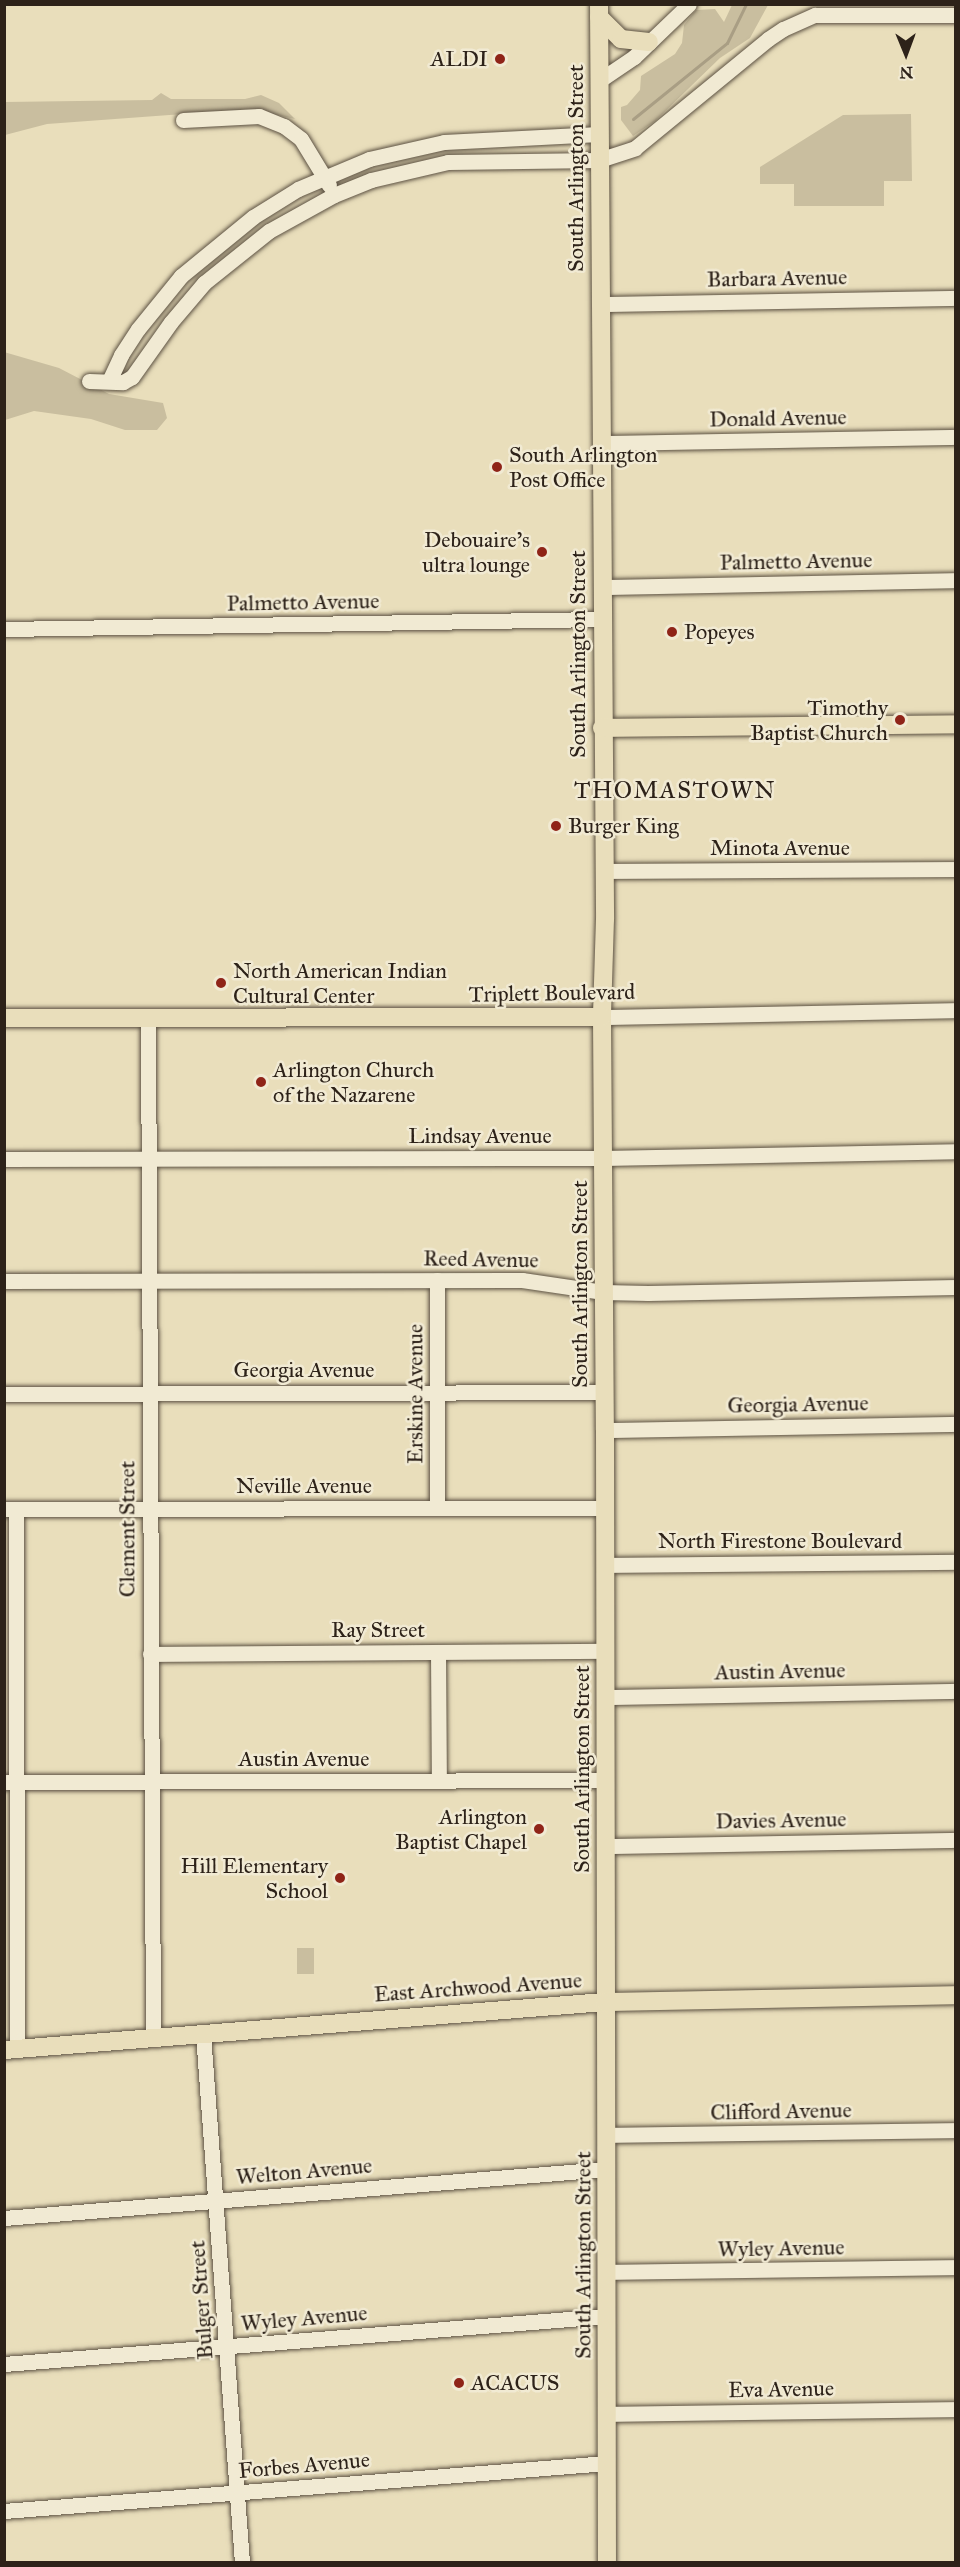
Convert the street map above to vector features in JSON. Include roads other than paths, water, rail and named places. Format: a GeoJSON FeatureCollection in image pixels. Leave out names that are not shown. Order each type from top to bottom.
{"type":"FeatureCollection","features":[{"type":"Feature","properties":{"kind":"main road"},"geometry":{"type":"LineString","coordinates":[[599,11],[621,39],[649,42]]}},
{"type":"Feature","properties":{"kind":"main road","name":"South Arlington Street"},"geometry":{"type":"LineString","coordinates":[[599,11],[604,871],[602,1017],[607,2562]]}},
{"type":"Feature","properties":{"kind":"main road"},"geometry":{"type":"LineString","coordinates":[[602,728],[956,724]]}},
{"type":"Feature","properties":{"kind":"main road","name":"Triplett Boulevard"},"geometry":{"type":"LineString","coordinates":[[4,1018],[602,1017]]}},
{"type":"Feature","properties":{"kind":"main road","name":"East Archwood Avenue"},"geometry":{"type":"LineString","coordinates":[[11,2049],[605,2002],[956,1995]]}},
{"type":"Feature","properties":{"kind":"street"},"geometry":{"type":"LineString","coordinates":[[600,80],[634,57],[689,4]]}},
{"type":"Feature","properties":{"kind":"street"},"geometry":{"type":"LineString","coordinates":[[89,381],[123,382],[132,377],[204,283],[246,247],[285,221],[334,195],[371,180],[448,162],[599,160],[634,148],[768,39],[815,10],[956,15]]}},
{"type":"Feature","properties":{"kind":"street"},"geometry":{"type":"LineString","coordinates":[[183,120],[259,116],[276,123],[301,139],[326,177],[334,195]]}},
{"type":"Feature","properties":{"kind":"street"},"geometry":{"type":"LineString","coordinates":[[109,381],[121,355],[153,308],[187,271],[253,216],[298,189],[369,159],[444,142],[599,135]]}},
{"type":"Feature","properties":{"kind":"street","name":"Barbara Avenue"},"geometry":{"type":"LineString","coordinates":[[600,304],[956,298]]}},
{"type":"Feature","properties":{"kind":"street","name":"Donald Avenue"},"geometry":{"type":"LineString","coordinates":[[601,443],[956,437]]}},
{"type":"Feature","properties":{"kind":"street","name":"Palmetto Avenue"},"geometry":{"type":"LineString","coordinates":[[602,587],[956,580]]}},
{"type":"Feature","properties":{"kind":"street","name":"Palmetto Avenue"},"geometry":{"type":"LineString","coordinates":[[4,629],[602,619]]}},
{"type":"Feature","properties":{"kind":"street","name":"Minota Avenue"},"geometry":{"type":"LineString","coordinates":[[604,871],[956,868]]}},
{"type":"Feature","properties":{"kind":"street","name":"Triplett Boulevard"},"geometry":{"type":"LineString","coordinates":[[602,1017],[956,1010]]}},
{"type":"Feature","properties":{"kind":"street","name":"Clement Street"},"geometry":{"type":"LineString","coordinates":[[148,1019],[153,2037]]}},
{"type":"Feature","properties":{"kind":"street","name":"Lindsay Avenue"},"geometry":{"type":"LineString","coordinates":[[4,1159],[603,1158],[956,1151]]}},
{"type":"Feature","properties":{"kind":"street","name":"Erskine Avenue"},"geometry":{"type":"LineString","coordinates":[[437,1280],[437,1508]]}},
{"type":"Feature","properties":{"kind":"street","name":"Reed Avenue"},"geometry":{"type":"LineString","coordinates":[[4,1281],[522,1280],[603,1292],[956,1287]]}},
{"type":"Feature","properties":{"kind":"street","name":"Georgia Avenue"},"geometry":{"type":"LineString","coordinates":[[4,1394],[604,1392]]}},
{"type":"Feature","properties":{"kind":"street","name":"Georgia Avenue"},"geometry":{"type":"LineString","coordinates":[[605,1430],[956,1424]]}},
{"type":"Feature","properties":{"kind":"street","name":"Neville Avenue"},"geometry":{"type":"LineString","coordinates":[[10,1509],[604,1508]]}},
{"type":"Feature","properties":{"kind":"street"},"geometry":{"type":"LineString","coordinates":[[10,1509],[11,2049]]}},
{"type":"Feature","properties":{"kind":"street","name":"North Firestone Boulevard"},"geometry":{"type":"LineString","coordinates":[[605,1565],[956,1562]]}},
{"type":"Feature","properties":{"kind":"street","name":"Ray Street"},"geometry":{"type":"LineString","coordinates":[[150,1654],[605,1651]]}},
{"type":"Feature","properties":{"kind":"street"},"geometry":{"type":"LineString","coordinates":[[438,1652],[439,1780]]}},
{"type":"Feature","properties":{"kind":"street","name":"Austin Avenue"},"geometry":{"type":"LineString","coordinates":[[605,1697],[956,1691]]}},
{"type":"Feature","properties":{"kind":"street","name":"Austin Avenue"},"geometry":{"type":"LineString","coordinates":[[10,1782],[605,1780]]}},
{"type":"Feature","properties":{"kind":"street","name":"Davies Avenue"},"geometry":{"type":"LineString","coordinates":[[606,1846],[956,1840]]}},
{"type":"Feature","properties":{"kind":"street","name":"Bulger Street"},"geometry":{"type":"LineString","coordinates":[[202,2034],[242,2562]]}},
{"type":"Feature","properties":{"kind":"street","name":"Clifford Avenue"},"geometry":{"type":"LineString","coordinates":[[607,2135],[956,2130]]}},
{"type":"Feature","properties":{"kind":"street","name":"Welton Avenue"},"geometry":{"type":"LineString","coordinates":[[4,2218],[607,2169]]}},
{"type":"Feature","properties":{"kind":"street","name":"Wyley Avenue"},"geometry":{"type":"LineString","coordinates":[[607,2272],[956,2267]]}},
{"type":"Feature","properties":{"kind":"street","name":"Wyley Avenue"},"geometry":{"type":"LineString","coordinates":[[4,2364],[607,2316]]}},
{"type":"Feature","properties":{"kind":"street","name":"Eva Avenue"},"geometry":{"type":"LineString","coordinates":[[607,2414],[956,2409]]}},
{"type":"Feature","properties":{"kind":"street","name":"Forbes Avenue"},"geometry":{"type":"LineString","coordinates":[[4,2511],[607,2463]]}},
{"type":"Feature","properties":{"kind":"waterway"},"geometry":{"type":"LineString","coordinates":[[633,119],[727,43],[746,4]]}},
{"type":"Feature","properties":{"kind":"place","name":"ALDI"},"geometry":{"type":"Point","coordinates":[500,59]}},
{"type":"Feature","properties":{"kind":"place","name":"South Arlington Post Office"},"geometry":{"type":"Point","coordinates":[497,467]}},
{"type":"Feature","properties":{"kind":"place","name":"Debouaire's ultra lounge"},"geometry":{"type":"Point","coordinates":[542,552]}},
{"type":"Feature","properties":{"kind":"place","name":"Popeyes"},"geometry":{"type":"Point","coordinates":[672,632]}},
{"type":"Feature","properties":{"kind":"place","name":"Timothy Baptist Church"},"geometry":{"type":"Point","coordinates":[900,720]}},
{"type":"Feature","properties":{"kind":"place","name":"Burger King"},"geometry":{"type":"Point","coordinates":[556,826]}},
{"type":"Feature","properties":{"kind":"place","name":"North American Indian Cultural Center"},"geometry":{"type":"Point","coordinates":[221,983]}},
{"type":"Feature","properties":{"kind":"place","name":"Arlington Church of the Nazarene"},"geometry":{"type":"Point","coordinates":[261,1082]}},
{"type":"Feature","properties":{"kind":"place","name":"Arlington Baptist Chapel"},"geometry":{"type":"Point","coordinates":[539,1829]}},
{"type":"Feature","properties":{"kind":"place","name":"Hill Elementary School"},"geometry":{"type":"Point","coordinates":[340,1878]}},
{"type":"Feature","properties":{"kind":"place","name":"ACACUS"},"geometry":{"type":"Point","coordinates":[459,2383]}},
{"type":"Feature","properties":{"kind":"district","name":"THOMASTOWN"},"geometry":{"type":"Point","coordinates":[675,791]}}]}
